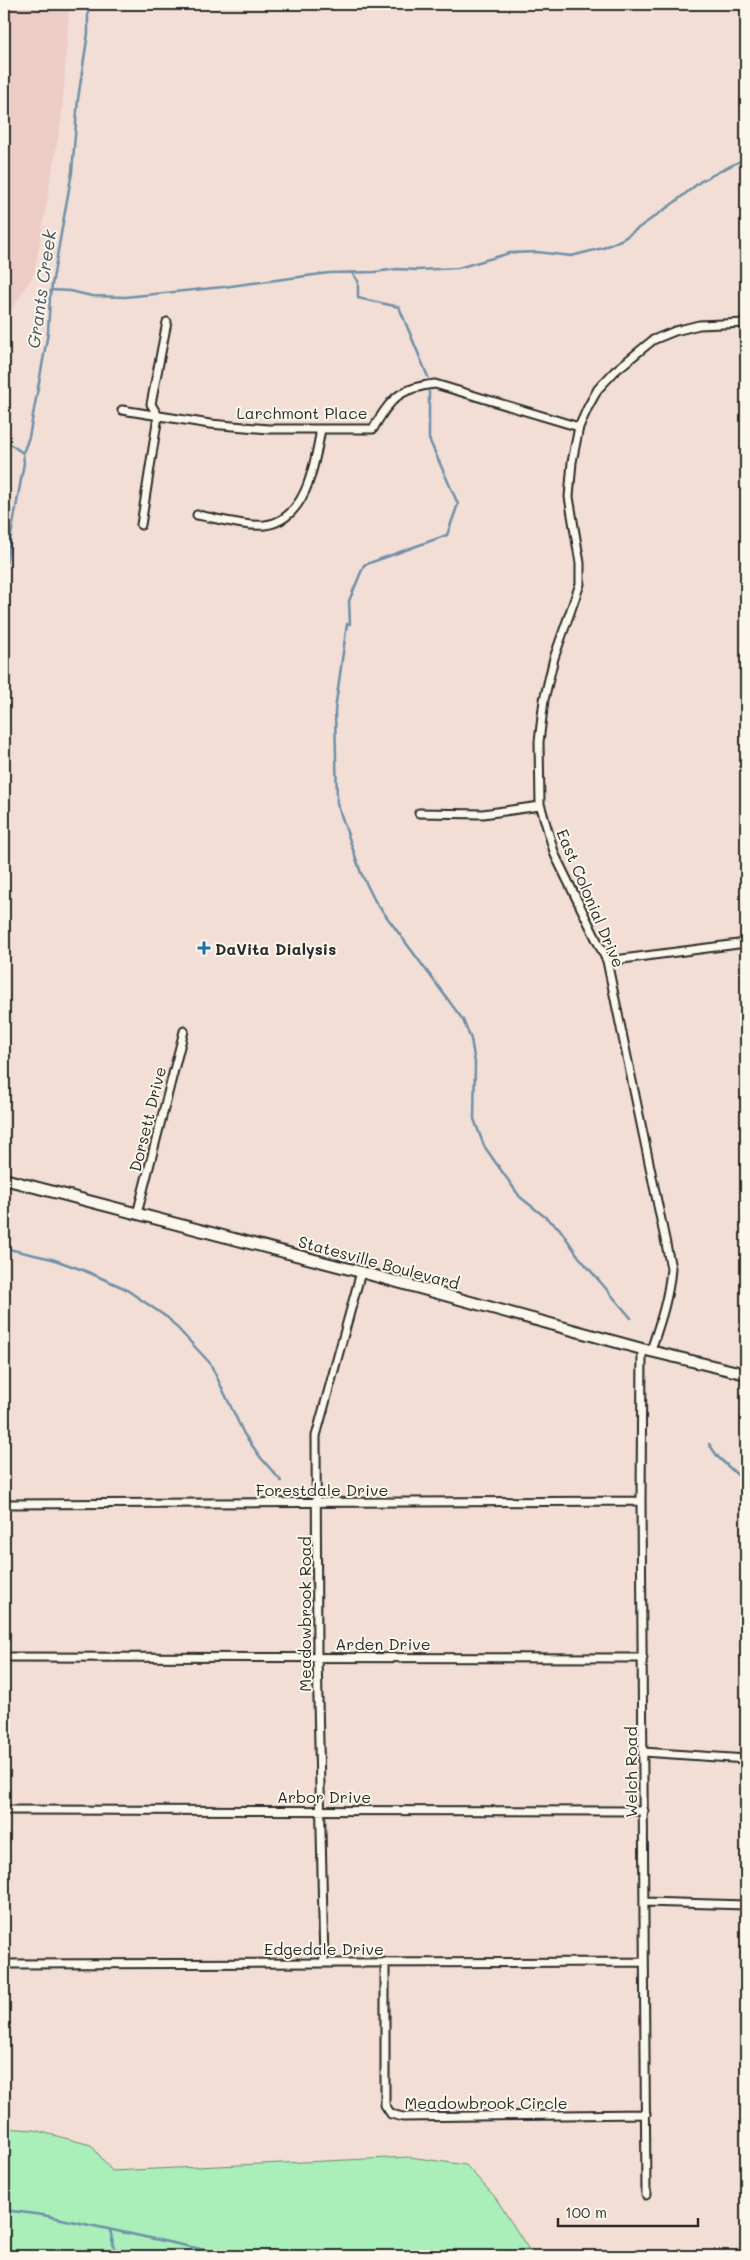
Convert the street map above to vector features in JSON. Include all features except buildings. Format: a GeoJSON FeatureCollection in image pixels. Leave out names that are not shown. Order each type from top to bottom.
{"type":"FeatureCollection","features":[{"type":"Feature","properties":{"kind":"main road","name":"Statesville Boulevard"},"geometry":{"type":"LineString","coordinates":[[4,1180],[746,1374]]}},
{"type":"Feature","properties":{"kind":"street"},"geometry":{"type":"LineString","coordinates":[[743,4],[746,8]]}},
{"type":"Feature","properties":{"kind":"street"},"geometry":{"type":"LineString","coordinates":[[141,525],[158,416],[150,404],[167,322]]}},
{"type":"Feature","properties":{"kind":"street","name":"East Colonial Drive"},"geometry":{"type":"LineString","coordinates":[[646,1349],[662,1317],[670,1288],[671,1268],[607,961],[555,855],[540,806],[539,742],[544,700],[554,658],[580,584],[580,563],[569,498],[572,462],[579,427],[598,389],[615,371],[653,340],[675,331],[699,325],[746,323]]}},
{"type":"Feature","properties":{"kind":"street","name":"Larchmont Place"},"geometry":{"type":"LineString","coordinates":[[122,410],[269,429],[373,428],[388,404],[418,386],[435,384],[579,427]]}},
{"type":"Feature","properties":{"kind":"street"},"geometry":{"type":"LineString","coordinates":[[197,515],[264,525],[278,521],[290,514],[300,501],[316,458],[321,429]]}},
{"type":"Feature","properties":{"kind":"street"},"geometry":{"type":"LineString","coordinates":[[419,813],[483,814],[540,806]]}},
{"type":"Feature","properties":{"kind":"street"},"geometry":{"type":"LineString","coordinates":[[607,961],[746,943]]}},
{"type":"Feature","properties":{"kind":"street","name":"Dorsett Drive"},"geometry":{"type":"LineString","coordinates":[[137,1214],[184,1031]]}},
{"type":"Feature","properties":{"kind":"street","name":"Meadowbrook Road"},"geometry":{"type":"LineString","coordinates":[[324,1962],[317,1656],[316,1436],[361,1272]]}},
{"type":"Feature","properties":{"kind":"street","name":"Welch Road"},"geometry":{"type":"LineString","coordinates":[[646,1349],[641,1501],[646,2195]]}},
{"type":"Feature","properties":{"kind":"street","name":"Forestdale Drive"},"geometry":{"type":"LineString","coordinates":[[4,1504],[641,1501]]}},
{"type":"Feature","properties":{"kind":"street","name":"Arden Drive"},"geometry":{"type":"LineString","coordinates":[[4,1657],[643,1658]]}},
{"type":"Feature","properties":{"kind":"street"},"geometry":{"type":"LineString","coordinates":[[643,1752],[746,1759]]}},
{"type":"Feature","properties":{"kind":"street","name":"Arbor Drive"},"geometry":{"type":"LineString","coordinates":[[4,1810],[644,1811]]}},
{"type":"Feature","properties":{"kind":"street"},"geometry":{"type":"LineString","coordinates":[[644,1902],[746,1905]]}},
{"type":"Feature","properties":{"kind":"street","name":"Meadowbrook Circle"},"geometry":{"type":"LineString","coordinates":[[385,1962],[385,2106],[391,2114],[403,2117],[646,2114]]}},
{"type":"Feature","properties":{"kind":"street","name":"Edgedale Drive"},"geometry":{"type":"LineString","coordinates":[[4,1964],[644,1962]]}},
{"type":"Feature","properties":{"kind":"shaded area"},"geometry":{"type":"Polygon","coordinates":[[[4,4],[67,4],[69,11],[62,115],[34,274],[4,321],[4,4]]]}},
{"type":"Feature","properties":{"kind":"green space"},"geometry":{"type":"Polygon","coordinates":[[[4,2128],[34,2130],[91,2145],[112,2171],[410,2157],[466,2165],[495,2197],[533,2256],[4,2256],[4,2128]]]}},
{"type":"Feature","properties":{"kind":"waterway","name":"Grants Creek"},"geometry":{"type":"LineString","coordinates":[[4,575],[24,463],[23,453],[29,437],[48,333],[50,296],[72,172],[78,99],[88,33],[88,4]]}},
{"type":"Feature","properties":{"kind":"waterway"},"geometry":{"type":"LineString","coordinates":[[51,290],[70,291],[92,296],[125,297],[223,287],[329,273],[458,268],[510,253],[537,252],[571,256],[603,248],[623,239],[701,181],[746,158]]}},
{"type":"Feature","properties":{"kind":"waterway"},"geometry":{"type":"LineString","coordinates":[[352,273],[358,281],[358,298],[399,307],[428,377]]}},
{"type":"Feature","properties":{"kind":"waterway"},"geometry":{"type":"LineString","coordinates":[[429,392],[429,439],[458,504],[447,535],[364,565],[349,601],[350,624],[347,624],[335,710],[337,803],[361,873],[375,901],[463,1020],[471,1039],[475,1063],[474,1119],[484,1146],[520,1197],[559,1228],[579,1257],[631,1318]]}},
{"type":"Feature","properties":{"kind":"waterway"},"geometry":{"type":"LineString","coordinates":[[4,440],[23,453]]}},
{"type":"Feature","properties":{"kind":"waterway"},"geometry":{"type":"LineString","coordinates":[[4,1248],[52,1259],[83,1270],[124,1288],[168,1318],[210,1363],[244,1434],[281,1481]]}},
{"type":"Feature","properties":{"kind":"waterway"},"geometry":{"type":"LineString","coordinates":[[709,1444],[718,1457],[744,1481]]}},
{"type":"Feature","properties":{"kind":"waterway"},"geometry":{"type":"LineString","coordinates":[[4,2210],[43,2215],[233,2256]]}},
{"type":"Feature","properties":{"kind":"waterway"},"geometry":{"type":"LineString","coordinates":[[110,2230],[116,2256]]}},
{"type":"Feature","properties":{"kind":"place","name":"DaVita Dialysis"},"geometry":{"type":"Point","coordinates":[204,948]}}]}
